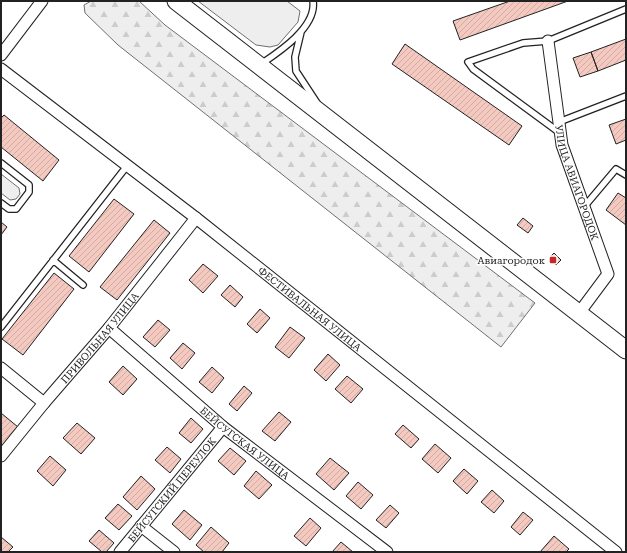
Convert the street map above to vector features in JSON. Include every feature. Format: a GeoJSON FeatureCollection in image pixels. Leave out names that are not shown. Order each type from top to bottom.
{"type":"FeatureCollection","features":[{"type":"Feature","properties":{"kind":"main road"},"geometry":{"type":"LineString","coordinates":[[176,1],[626,350]]}},
{"type":"Feature","properties":{"kind":"street"},"geometry":{"type":"LineString","coordinates":[[1,55],[42,1]]}},
{"type":"Feature","properties":{"kind":"street","name":"УЛИЦА АВИАГОРОДОК"},"geometry":{"type":"LineString","coordinates":[[548,41],[562,145],[608,274],[578,313]]}},
{"type":"Feature","properties":{"kind":"street","name":"ФЕСТИВАЛЬНАЯ УЛИЦА"},"geometry":{"type":"LineString","coordinates":[[1,69],[196,218],[616,552]]}},
{"type":"Feature","properties":{"kind":"street","name":"ПРИВОЛЬНАЯ УЛИЦА"},"geometry":{"type":"LineString","coordinates":[[1,456],[44,403],[109,328],[196,218]]}},
{"type":"Feature","properties":{"kind":"street","name":"БЕЙСУГСКАЯ УЛИЦА"},"geometry":{"type":"LineString","coordinates":[[109,328],[223,427],[387,552]]}},
{"type":"Feature","properties":{"kind":"street"},"geometry":{"type":"LineString","coordinates":[[1,368],[44,403]]}},
{"type":"Feature","properties":{"kind":"street","name":"БЕЙСУГСКИЙ ПЕРЕУЛОК"},"geometry":{"type":"LineString","coordinates":[[120,552],[223,427]]}},
{"type":"Feature","properties":{"kind":"street"},"geometry":{"type":"LineString","coordinates":[[141,526],[174,552]]}},
{"type":"Feature","properties":{"kind":"lane"},"geometry":{"type":"LineString","coordinates":[[313,1],[314,6],[301,32],[295,57],[296,71],[327,118]]}},
{"type":"Feature","properties":{"kind":"lane"},"geometry":{"type":"LineString","coordinates":[[626,9],[548,41],[523,44],[468,62],[473,69],[560,128],[626,96]]}},
{"type":"Feature","properties":{"kind":"lane"},"geometry":{"type":"LineString","coordinates":[[260,66],[281,51],[301,32]]}},
{"type":"Feature","properties":{"kind":"lane"},"geometry":{"type":"LineString","coordinates":[[1,163],[29,185],[29,192],[16,209],[9,209],[1,203]]}},
{"type":"Feature","properties":{"kind":"lane"},"geometry":{"type":"LineString","coordinates":[[1,327],[127,166]]}},
{"type":"Feature","properties":{"kind":"lane"},"geometry":{"type":"LineString","coordinates":[[584,207],[616,169],[626,175]]}},
{"type":"Feature","properties":{"kind":"lane"},"geometry":{"type":"LineString","coordinates":[[53,260],[83,284]]}},
{"type":"Feature","properties":{"kind":"green space"},"geometry":{"type":"Polygon","coordinates":[[[91,1],[139,1],[165,25],[535,303],[501,347],[118,45],[85,13],[84,5],[91,1]]]}},
{"type":"Feature","properties":{"kind":"green space"},"geometry":{"type":"Polygon","coordinates":[[[198,1],[287,1],[300,11],[298,22],[278,45],[270,47],[256,45],[198,1]]]}},
{"type":"Feature","properties":{"kind":"green space"},"geometry":{"type":"Polygon","coordinates":[[[1,174],[19,188],[20,194],[16,199],[10,200],[1,193],[1,174]]]}},
{"type":"Feature","properties":{"kind":"building"},"geometry":{"type":"Polygon","coordinates":[[[510,1],[568,1],[460,40],[453,21],[510,1]]]}},
{"type":"Feature","properties":{"kind":"building"},"geometry":{"type":"Polygon","coordinates":[[[626,39],[626,60],[598,71],[591,52],[626,39]]]}},
{"type":"Feature","properties":{"kind":"building"},"geometry":{"type":"Polygon","coordinates":[[[405,44],[522,126],[509,145],[392,64],[405,44]]]}},
{"type":"Feature","properties":{"kind":"building"},"geometry":{"type":"Polygon","coordinates":[[[591,52],[598,71],[580,77],[573,58],[591,52]]]}},
{"type":"Feature","properties":{"kind":"building"},"geometry":{"type":"Polygon","coordinates":[[[4,115],[59,160],[43,181],[1,147],[1,118],[4,115]]]}},
{"type":"Feature","properties":{"kind":"building"},"geometry":{"type":"Polygon","coordinates":[[[626,119],[626,140],[616,144],[609,125],[626,119]]]}},
{"type":"Feature","properties":{"kind":"building"},"geometry":{"type":"Polygon","coordinates":[[[618,193],[626,198],[626,225],[606,210],[618,193]]]}},
{"type":"Feature","properties":{"kind":"building"},"geometry":{"type":"Polygon","coordinates":[[[114,199],[134,214],[89,272],[69,256],[114,199]]]}},
{"type":"Feature","properties":{"kind":"building"},"geometry":{"type":"Polygon","coordinates":[[[523,218],[533,226],[528,233],[517,225],[523,218]]]}},
{"type":"Feature","properties":{"kind":"building"},"geometry":{"type":"Polygon","coordinates":[[[154,220],[170,233],[117,300],[100,287],[154,220]]]}},
{"type":"Feature","properties":{"kind":"building"},"geometry":{"type":"Polygon","coordinates":[[[1,222],[7,227],[1,235],[1,222]]]}},
{"type":"Feature","properties":{"kind":"building"},"geometry":{"type":"Polygon","coordinates":[[[554,253],[561,260],[556,265],[549,258],[554,253]]]}},
{"type":"Feature","properties":{"kind":"building"},"geometry":{"type":"Polygon","coordinates":[[[203,264],[218,276],[203,293],[189,280],[203,264]]]}},
{"type":"Feature","properties":{"kind":"building"},"geometry":{"type":"Polygon","coordinates":[[[54,273],[74,289],[23,355],[2,339],[54,273]]]}},
{"type":"Feature","properties":{"kind":"building"},"geometry":{"type":"Polygon","coordinates":[[[230,285],[243,297],[235,307],[221,295],[230,285]]]}},
{"type":"Feature","properties":{"kind":"building"},"geometry":{"type":"Polygon","coordinates":[[[260,309],[270,318],[257,333],[247,324],[260,309]]]}},
{"type":"Feature","properties":{"kind":"building"},"geometry":{"type":"Polygon","coordinates":[[[158,320],[170,330],[155,347],[143,337],[158,320]]]}},
{"type":"Feature","properties":{"kind":"building"},"geometry":{"type":"Polygon","coordinates":[[[290,327],[305,338],[289,358],[275,347],[290,327]]]}},
{"type":"Feature","properties":{"kind":"building"},"geometry":{"type":"Polygon","coordinates":[[[183,343],[195,353],[182,369],[170,358],[183,343]]]}},
{"type":"Feature","properties":{"kind":"building"},"geometry":{"type":"Polygon","coordinates":[[[328,354],[340,365],[326,381],[314,370],[328,354]]]}},
{"type":"Feature","properties":{"kind":"building"},"geometry":{"type":"Polygon","coordinates":[[[123,366],[137,379],[123,395],[109,382],[123,366]]]}},
{"type":"Feature","properties":{"kind":"building"},"geometry":{"type":"Polygon","coordinates":[[[212,367],[224,378],[212,393],[199,382],[212,367]]]}},
{"type":"Feature","properties":{"kind":"building"},"geometry":{"type":"Polygon","coordinates":[[[347,376],[363,389],[351,403],[335,389],[347,376]]]}},
{"type":"Feature","properties":{"kind":"building"},"geometry":{"type":"Polygon","coordinates":[[[244,386],[252,393],[237,411],[229,404],[244,386]]]}},
{"type":"Feature","properties":{"kind":"building"},"geometry":{"type":"Polygon","coordinates":[[[279,412],[291,422],[275,441],[262,431],[279,412]]]}},
{"type":"Feature","properties":{"kind":"building"},"geometry":{"type":"Polygon","coordinates":[[[1,413],[18,427],[1,449],[1,413]]]}},
{"type":"Feature","properties":{"kind":"building"},"geometry":{"type":"Polygon","coordinates":[[[191,418],[203,429],[191,443],[179,433],[191,418]]]}},
{"type":"Feature","properties":{"kind":"building"},"geometry":{"type":"Polygon","coordinates":[[[77,423],[95,438],[81,454],[63,438],[77,423]]]}},
{"type":"Feature","properties":{"kind":"building"},"geometry":{"type":"Polygon","coordinates":[[[403,425],[419,439],[411,448],[395,434],[403,425]]]}},
{"type":"Feature","properties":{"kind":"building"},"geometry":{"type":"Polygon","coordinates":[[[435,444],[451,458],[438,473],[422,459],[435,444]]]}},
{"type":"Feature","properties":{"kind":"building"},"geometry":{"type":"Polygon","coordinates":[[[167,447],[181,459],[170,473],[155,460],[167,447]]]}},
{"type":"Feature","properties":{"kind":"building"},"geometry":{"type":"Polygon","coordinates":[[[230,448],[246,461],[234,475],[218,461],[230,448]]]}},
{"type":"Feature","properties":{"kind":"building"},"geometry":{"type":"Polygon","coordinates":[[[50,456],[66,470],[53,486],[37,471],[50,456]]]}},
{"type":"Feature","properties":{"kind":"building"},"geometry":{"type":"Polygon","coordinates":[[[330,458],[349,473],[334,490],[316,474],[330,458]]]}},
{"type":"Feature","properties":{"kind":"building"},"geometry":{"type":"Polygon","coordinates":[[[464,469],[478,481],[467,494],[453,481],[464,469]]]}},
{"type":"Feature","properties":{"kind":"building"},"geometry":{"type":"Polygon","coordinates":[[[256,471],[272,485],[259,499],[244,486],[256,471]]]}},
{"type":"Feature","properties":{"kind":"building"},"geometry":{"type":"Polygon","coordinates":[[[141,476],[155,489],[137,510],[123,497],[141,476]]]}},
{"type":"Feature","properties":{"kind":"building"},"geometry":{"type":"Polygon","coordinates":[[[358,482],[373,495],[361,509],[346,496],[358,482]]]}},
{"type":"Feature","properties":{"kind":"building"},"geometry":{"type":"Polygon","coordinates":[[[492,490],[504,501],[494,513],[481,502],[492,490]]]}},
{"type":"Feature","properties":{"kind":"building"},"geometry":{"type":"Polygon","coordinates":[[[118,504],[132,516],[119,530],[105,518],[118,504]]]}},
{"type":"Feature","properties":{"kind":"building"},"geometry":{"type":"Polygon","coordinates":[[[390,505],[399,513],[386,528],[376,520],[390,505]]]}},
{"type":"Feature","properties":{"kind":"building"},"geometry":{"type":"Polygon","coordinates":[[[184,510],[202,525],[190,540],[172,524],[184,510]]]}},
{"type":"Feature","properties":{"kind":"building"},"geometry":{"type":"Polygon","coordinates":[[[523,512],[533,520],[520,535],[511,527],[523,512]]]}},
{"type":"Feature","properties":{"kind":"building"},"geometry":{"type":"Polygon","coordinates":[[[310,518],[321,528],[306,546],[294,536],[310,518]]]}},
{"type":"Feature","properties":{"kind":"building"},"geometry":{"type":"Polygon","coordinates":[[[211,527],[229,543],[222,552],[204,552],[196,545],[211,527]]]}},
{"type":"Feature","properties":{"kind":"building"},"geometry":{"type":"Polygon","coordinates":[[[99,530],[114,543],[106,552],[102,552],[89,541],[99,530]]]}},
{"type":"Feature","properties":{"kind":"building"},"geometry":{"type":"Polygon","coordinates":[[[554,536],[569,549],[566,552],[540,552],[554,536]]]}},
{"type":"Feature","properties":{"kind":"building"},"geometry":{"type":"Polygon","coordinates":[[[1,537],[13,547],[8,552],[1,552],[1,537]]]}},
{"type":"Feature","properties":{"kind":"building"},"geometry":{"type":"Polygon","coordinates":[[[341,542],[353,552],[332,552],[341,542]]]}},
{"type":"Feature","properties":{"kind":"place","name":"Авиагородок"},"geometry":{"type":"Point","coordinates":[553,260]}}]}
